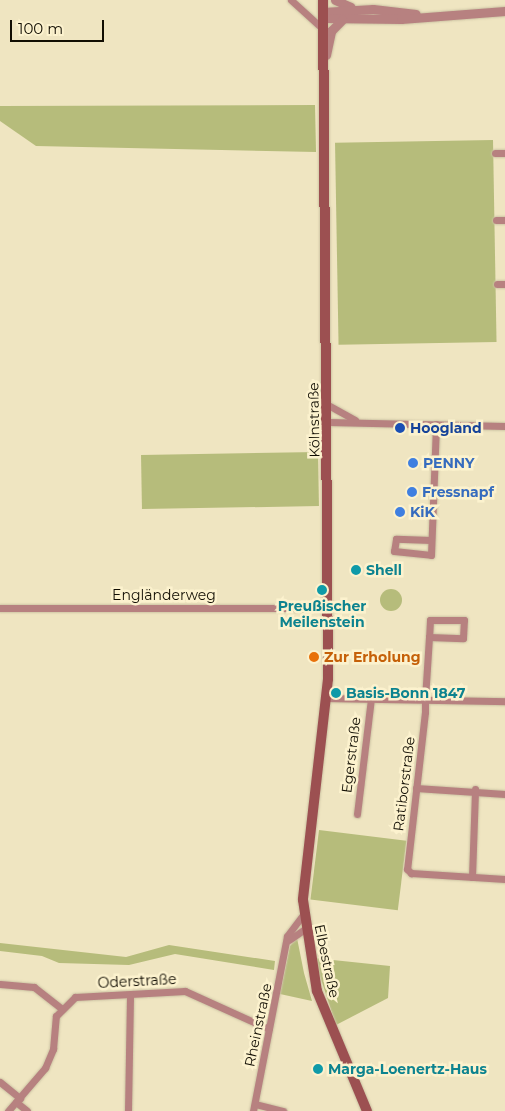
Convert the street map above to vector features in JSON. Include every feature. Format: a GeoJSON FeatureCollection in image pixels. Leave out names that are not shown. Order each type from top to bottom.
{"type":"FeatureCollection","features":[{"type":"Feature","properties":{"kind":"main road","name":"Kölnstraße"},"geometry":{"type":"LineString","coordinates":[[309,839],[328,698],[328,406],[323,0]]}},
{"type":"Feature","properties":{"kind":"main road","name":"Elbestraße"},"geometry":{"type":"LineString","coordinates":[[309,839],[303,915],[317,991],[368,1111]]}},
{"type":"Feature","properties":{"kind":"street"},"geometry":{"type":"LineString","coordinates":[[291,0],[324,30]]}},
{"type":"Feature","properties":{"kind":"street"},"geometry":{"type":"LineString","coordinates":[[335,0],[342,6],[436,16]]}},
{"type":"Feature","properties":{"kind":"street"},"geometry":{"type":"LineString","coordinates":[[324,15],[373,9]]}},
{"type":"Feature","properties":{"kind":"street"},"geometry":{"type":"LineString","coordinates":[[306,12],[342,20],[505,11]]}},
{"type":"Feature","properties":{"kind":"street"},"geometry":{"type":"LineString","coordinates":[[324,65],[331,31],[342,20]]}},
{"type":"Feature","properties":{"kind":"street"},"geometry":{"type":"LineString","coordinates":[[495,153],[505,153]]}},
{"type":"Feature","properties":{"kind":"street"},"geometry":{"type":"LineString","coordinates":[[496,220],[505,220]]}},
{"type":"Feature","properties":{"kind":"street"},"geometry":{"type":"LineString","coordinates":[[328,406],[341,416],[368,423]]}},
{"type":"Feature","properties":{"kind":"street"},"geometry":{"type":"LineString","coordinates":[[328,422],[505,426]]}},
{"type":"Feature","properties":{"kind":"street"},"geometry":{"type":"LineString","coordinates":[[431,540],[396,539],[394,551],[430,555],[431,540],[436,424]]}},
{"type":"Feature","properties":{"kind":"street","name":"Engländerweg"},"geometry":{"type":"LineString","coordinates":[[0,608],[329,608]]}},
{"type":"Feature","properties":{"kind":"street"},"geometry":{"type":"LineString","coordinates":[[430,620],[464,620],[463,638],[429,637],[430,620]]}},
{"type":"Feature","properties":{"kind":"street","name":"Ratiborstraße"},"geometry":{"type":"LineString","coordinates":[[429,637],[425,700],[407,870],[472,877]]}},
{"type":"Feature","properties":{"kind":"street"},"geometry":{"type":"LineString","coordinates":[[328,698],[505,701]]}},
{"type":"Feature","properties":{"kind":"street","name":"Egerstraße"},"geometry":{"type":"LineString","coordinates":[[357,814],[371,699]]}},
{"type":"Feature","properties":{"kind":"street"},"geometry":{"type":"LineString","coordinates":[[416,788],[475,789],[505,794]]}},
{"type":"Feature","properties":{"kind":"street"},"geometry":{"type":"LineString","coordinates":[[475,789],[472,877],[505,879]]}},
{"type":"Feature","properties":{"kind":"street","name":"Rheinstraße"},"geometry":{"type":"LineString","coordinates":[[254,1108],[289,931],[303,915]]}},
{"type":"Feature","properties":{"kind":"street"},"geometry":{"type":"LineString","coordinates":[[287,945],[291,936],[305,929]]}},
{"type":"Feature","properties":{"kind":"street"},"geometry":{"type":"LineString","coordinates":[[0,984],[34,988],[61,1008],[45,1068],[8,1111]]}},
{"type":"Feature","properties":{"kind":"street","name":"Oderstraße"},"geometry":{"type":"LineString","coordinates":[[61,1008],[82,996],[130,996],[166,990],[200,995],[269,1029]]}},
{"type":"Feature","properties":{"kind":"street"},"geometry":{"type":"LineString","coordinates":[[128,1111],[130,996]]}},
{"type":"Feature","properties":{"kind":"street"},"geometry":{"type":"LineString","coordinates":[[0,1082],[27,1111]]}},
{"type":"Feature","properties":{"kind":"street"},"geometry":{"type":"LineString","coordinates":[[254,1108],[282,1111]]}},
{"type":"Feature","properties":{"kind":"green space"},"geometry":{"type":"Polygon","coordinates":[[[315,105],[316,152],[36,146],[0,121],[0,106],[315,105]]]}},
{"type":"Feature","properties":{"kind":"green space"},"geometry":{"type":"Polygon","coordinates":[[[493,140],[497,342],[339,345],[335,143],[493,140]]]}},
{"type":"Feature","properties":{"kind":"green space"},"geometry":{"type":"Polygon","coordinates":[[[318,452],[319,506],[142,509],[141,455],[318,452]]]}},
{"type":"Feature","properties":{"kind":"green space"},"geometry":{"type":"Polygon","coordinates":[[[391,589],[401,596],[402,600],[395,610],[391,611],[381,604],[380,600],[387,590],[391,589]]]}},
{"type":"Feature","properties":{"kind":"green space"},"geometry":{"type":"Polygon","coordinates":[[[319,830],[406,841],[398,910],[310,899],[319,830]]]}},
{"type":"Feature","properties":{"kind":"green space"},"geometry":{"type":"Polygon","coordinates":[[[297,938],[312,1001],[280,994],[290,946],[297,938]]]}},
{"type":"Feature","properties":{"kind":"green space"},"geometry":{"type":"Polygon","coordinates":[[[0,943],[126,957],[169,945],[275,961],[274,970],[175,954],[129,965],[59,963],[42,956],[0,951],[0,943]]]}},
{"type":"Feature","properties":{"kind":"green space"},"geometry":{"type":"Polygon","coordinates":[[[314,958],[390,966],[388,998],[336,1025],[314,958]]]}},
{"type":"Feature","properties":{"kind":"place","name":"Hoogland"},"geometry":{"type":"Point","coordinates":[400,428]}},
{"type":"Feature","properties":{"kind":"place","name":"PENNY"},"geometry":{"type":"Point","coordinates":[413,463]}},
{"type":"Feature","properties":{"kind":"place","name":"Fressnapf"},"geometry":{"type":"Point","coordinates":[412,492]}},
{"type":"Feature","properties":{"kind":"place","name":"KiK"},"geometry":{"type":"Point","coordinates":[400,512]}},
{"type":"Feature","properties":{"kind":"place","name":"Shell"},"geometry":{"type":"Point","coordinates":[356,570]}},
{"type":"Feature","properties":{"kind":"place","name":"Preußischer Meilenstein"},"geometry":{"type":"Point","coordinates":[322,590]}},
{"type":"Feature","properties":{"kind":"place","name":"Zur Erholung"},"geometry":{"type":"Point","coordinates":[314,657]}},
{"type":"Feature","properties":{"kind":"place","name":"Basis-Bonn 1847"},"geometry":{"type":"Point","coordinates":[336,693]}},
{"type":"Feature","properties":{"kind":"place","name":"Marga-Loenertz-Haus"},"geometry":{"type":"Point","coordinates":[318,1069]}}]}
